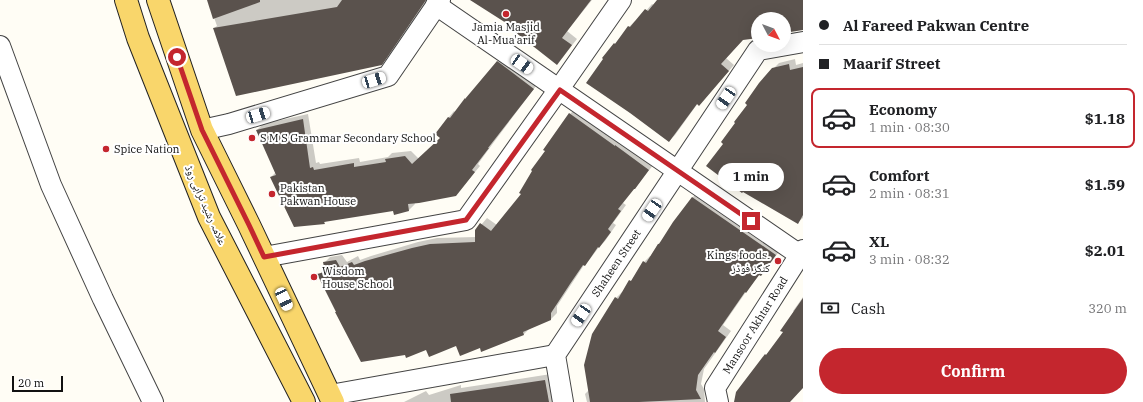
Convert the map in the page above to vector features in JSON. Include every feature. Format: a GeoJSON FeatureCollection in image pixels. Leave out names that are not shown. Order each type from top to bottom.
{"type":"FeatureCollection","features":[{"type":"Feature","properties":{"kind":"main road","name":"علامہ رشید ترابی روڈ"},"geometry":{"type":"LineString","coordinates":[[126,0],[138,38],[209,217],[304,402]]}},
{"type":"Feature","properties":{"kind":"main road"},"geometry":{"type":"LineString","coordinates":[[158,0],[202,130],[249,225],[331,399]]}},
{"type":"Feature","properties":{"kind":"street"},"geometry":{"type":"LineString","coordinates":[[264,257],[466,220],[560,90],[621,0]]}},
{"type":"Feature","properties":{"kind":"street"},"geometry":{"type":"LineString","coordinates":[[202,130],[229,124],[388,76],[438,2],[560,90],[801,252]]}},
{"type":"Feature","properties":{"kind":"street","name":"Shaheen Street"},"geometry":{"type":"LineString","coordinates":[[555,355],[758,50],[803,42]]}},
{"type":"Feature","properties":{"kind":"street"},"geometry":{"type":"LineString","coordinates":[[0,46],[51,185],[103,299],[153,402]]}},
{"type":"Feature","properties":{"kind":"street","name":"Mansoor Akhtar Road"},"geometry":{"type":"LineString","coordinates":[[718,402],[715,388],[801,252]]}},
{"type":"Feature","properties":{"kind":"street"},"geometry":{"type":"LineString","coordinates":[[331,399],[555,355],[562,402]]}},
{"type":"Feature","properties":{"kind":"building"},"geometry":{"type":"Polygon","coordinates":[[[207,0],[260,0],[260,2],[213,19],[207,0]]]}},
{"type":"Feature","properties":{"kind":"building"},"geometry":{"type":"Polygon","coordinates":[[[342,0],[426,0],[382,65],[236,96],[213,28],[337,7],[342,0]]]}},
{"type":"Feature","properties":{"kind":"building"},"geometry":{"type":"Polygon","coordinates":[[[470,0],[591,0],[562,38],[572,45],[557,65],[515,32],[517,30],[470,0]]]}},
{"type":"Feature","properties":{"kind":"building"},"geometry":{"type":"Polygon","coordinates":[[[657,0],[803,0],[803,30],[791,32],[791,12],[751,12],[751,39],[743,40],[721,64],[729,71],[699,106],[697,104],[669,142],[586,83],[603,59],[602,58],[614,43],[615,44],[628,26],[630,27],[645,9],[648,11],[657,0]]]}},
{"type":"Feature","properties":{"kind":"building"},"geometry":{"type":"Polygon","coordinates":[[[497,61],[534,89],[488,148],[472,170],[475,172],[456,196],[408,204],[409,211],[394,215],[393,211],[324,222],[325,224],[294,227],[270,177],[276,175],[256,130],[303,119],[310,168],[313,167],[314,170],[354,163],[354,167],[386,162],[385,159],[405,156],[412,164],[440,138],[435,134],[497,61]]]}},
{"type":"Feature","properties":{"kind":"building"},"geometry":{"type":"Polygon","coordinates":[[[789,64],[790,70],[803,67],[803,215],[798,224],[743,192],[742,193],[706,166],[723,144],[721,142],[747,105],[745,103],[759,83],[772,68],[789,64]]]}},
{"type":"Feature","properties":{"kind":"building"},"geometry":{"type":"Polygon","coordinates":[[[569,113],[649,170],[618,209],[621,211],[608,229],[611,232],[599,248],[598,247],[585,266],[583,265],[570,284],[551,313],[551,320],[523,332],[524,335],[481,352],[480,348],[460,356],[456,346],[429,357],[426,350],[406,358],[405,355],[361,362],[317,274],[325,272],[323,262],[336,260],[340,267],[352,262],[354,265],[430,244],[475,242],[475,230],[480,223],[491,231],[521,194],[519,193],[532,171],[531,170],[569,113]]]}},
{"type":"Feature","properties":{"kind":"building"},"geometry":{"type":"Polygon","coordinates":[[[692,197],[776,255],[761,276],[759,275],[746,293],[745,292],[718,331],[726,337],[698,375],[696,390],[701,399],[639,402],[590,402],[584,365],[592,334],[615,297],[618,299],[629,280],[631,281],[643,261],[646,263],[673,222],[692,197]]]}},
{"type":"Feature","properties":{"kind":"building"},"geometry":{"type":"Polygon","coordinates":[[[803,298],[803,388],[790,402],[734,402],[736,392],[783,332],[780,331],[803,298]]]}},
{"type":"Feature","properties":{"kind":"building"},"geometry":{"type":"Polygon","coordinates":[[[545,380],[549,402],[451,402],[450,394],[545,380]]]}},
{"type":"Feature","properties":{"kind":"place","name":"Jamia Masjid Al-Mua'arif"},"geometry":{"type":"Point","coordinates":[506,14]}},
{"type":"Feature","properties":{"kind":"place","name":"S M S Grammar Secondary School"},"geometry":{"type":"Point","coordinates":[252,138]}},
{"type":"Feature","properties":{"kind":"place","name":"Spice Nation"},"geometry":{"type":"Point","coordinates":[106,149]}},
{"type":"Feature","properties":{"kind":"place","name":"Pakistan Pakwan House"},"geometry":{"type":"Point","coordinates":[272,194]}},
{"type":"Feature","properties":{"kind":"place","name":"Kings foods۔ کنگز فوڈز"},"geometry":{"type":"Point","coordinates":[778,261]}},
{"type":"Feature","properties":{"kind":"place","name":"Wisdom House School"},"geometry":{"type":"Point","coordinates":[314,277]}},
{"type":"Feature","properties":{"kind":"route"},"geometry":{"type":"LineString","coordinates":[[177,57],[202,130],[264,257],[466,220],[560,90],[751,221]]}}]}
